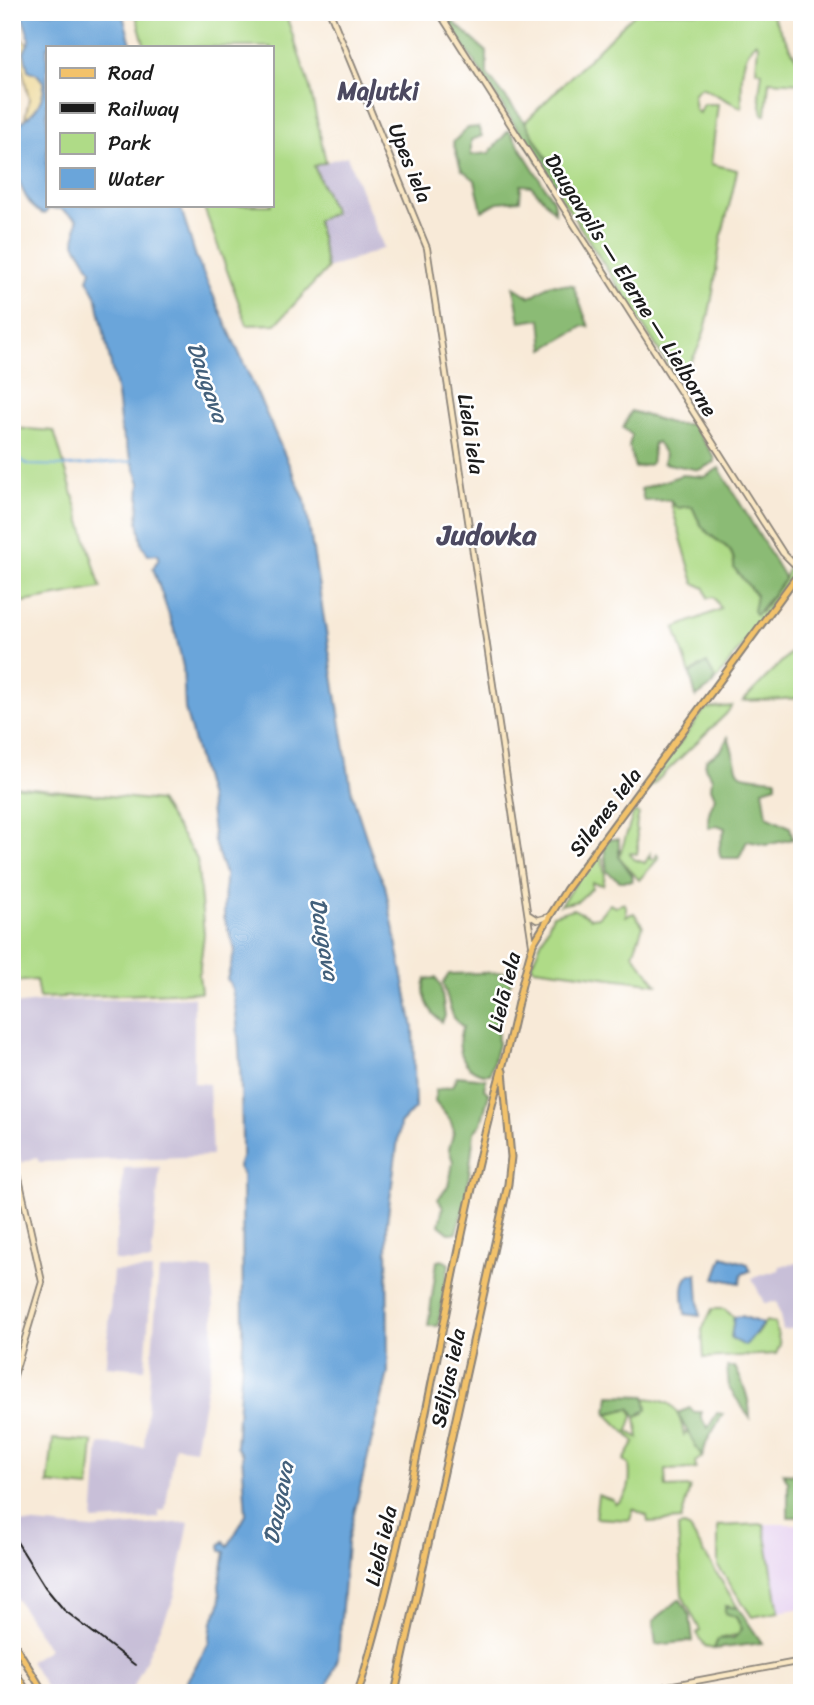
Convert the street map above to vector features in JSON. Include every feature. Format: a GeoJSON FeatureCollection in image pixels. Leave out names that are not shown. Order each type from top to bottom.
{"type":"FeatureCollection","features":[{"type":"Feature","properties":{"kind":"main road","name":"Silenes iela"},"geometry":{"type":"LineString","coordinates":[[533,944],[548,917],[801,570]]}},
{"type":"Feature","properties":{"kind":"main road","name":"Lielā iela"},"geometry":{"type":"LineString","coordinates":[[358,1693],[382,1615],[415,1468],[434,1363],[533,944]]}},
{"type":"Feature","properties":{"kind":"main road","name":"Sēlijas iela"},"geometry":{"type":"LineString","coordinates":[[395,1693],[508,1184],[511,1157],[503,1068]]}},
{"type":"Feature","properties":{"kind":"main road"},"geometry":{"type":"LineString","coordinates":[[12,1640],[44,1693]]}},
{"type":"Feature","properties":{"kind":"main road"},"geometry":{"type":"LineString","coordinates":[[12,1667],[28,1693]]}},
{"type":"Feature","properties":{"kind":"street","name":"Upes iela"},"geometry":{"type":"LineString","coordinates":[[330,12],[427,248]]}},
{"type":"Feature","properties":{"kind":"street","name":"Daugavpils — Elerne — Lielborne"},"geometry":{"type":"LineString","coordinates":[[439,12],[783,553],[801,570]]}},
{"type":"Feature","properties":{"kind":"street","name":"Lielā iela"},"geometry":{"type":"LineString","coordinates":[[427,248],[533,944]]}},
{"type":"Feature","properties":{"kind":"street"},"geometry":{"type":"LineString","coordinates":[[527,913],[537,920],[548,917]]}},
{"type":"Feature","properties":{"kind":"street"},"geometry":{"type":"LineString","coordinates":[[12,1147],[42,1282],[12,1382]]}},
{"type":"Feature","properties":{"kind":"street"},"geometry":{"type":"LineString","coordinates":[[631,1693],[802,1661]]}},
{"type":"Feature","properties":{"kind":"shaded area"},"geometry":{"type":"Polygon","coordinates":[[[347,156],[384,248],[327,269],[317,219],[333,213],[314,165],[347,156]]]}},
{"type":"Feature","properties":{"kind":"shaded area"},"geometry":{"type":"Polygon","coordinates":[[[194,997],[194,1083],[209,1084],[212,1156],[39,1162],[37,1157],[21,1163],[12,1124],[12,1005],[48,1001],[194,997]]]}},
{"type":"Feature","properties":{"kind":"shaded area"},"geometry":{"type":"Polygon","coordinates":[[[160,1167],[151,1262],[114,1261],[124,1168],[160,1167]]]}},
{"type":"Feature","properties":{"kind":"shaded area"},"geometry":{"type":"Polygon","coordinates":[[[802,1262],[802,1327],[783,1330],[777,1302],[764,1303],[752,1278],[779,1270],[780,1266],[802,1262]]]}},
{"type":"Feature","properties":{"kind":"shaded area"},"geometry":{"type":"Polygon","coordinates":[[[212,1269],[214,1319],[211,1364],[195,1449],[175,1446],[165,1510],[159,1511],[159,1518],[93,1521],[99,1444],[144,1447],[159,1270],[212,1269]]]}},
{"type":"Feature","properties":{"kind":"shaded area"},"geometry":{"type":"Polygon","coordinates":[[[152,1270],[145,1369],[106,1366],[113,1271],[152,1270]]]}},
{"type":"Feature","properties":{"kind":"shaded area"},"geometry":{"type":"Polygon","coordinates":[[[12,1522],[93,1529],[189,1522],[174,1598],[131,1693],[49,1693],[30,1661],[49,1649],[12,1592],[12,1522]]]}},
{"type":"Feature","properties":{"kind":"shaded area"},"geometry":{"type":"Polygon","coordinates":[[[764,1524],[802,1524],[802,1608],[779,1612],[764,1524]]]}},
{"type":"Feature","properties":{"kind":"green space"},"geometry":{"type":"Polygon","coordinates":[[[135,12],[285,12],[310,88],[326,162],[314,166],[334,213],[317,220],[327,269],[276,324],[247,325],[203,206],[273,206],[273,46],[145,46],[135,12]]]}},
{"type":"Feature","properties":{"kind":"green space"},"geometry":{"type":"Polygon","coordinates":[[[636,12],[770,12],[802,68],[802,83],[769,81],[766,115],[763,115],[759,94],[762,72],[756,70],[758,45],[755,42],[743,65],[742,108],[701,87],[693,94],[695,110],[699,113],[703,104],[718,104],[711,164],[737,170],[704,333],[688,366],[676,377],[559,194],[560,181],[525,122],[636,12]]]}},
{"type":"Feature","properties":{"kind":"green space"},"geometry":{"type":"Polygon","coordinates":[[[451,20],[487,52],[487,74],[525,122],[560,181],[559,194],[449,23],[451,20]]]}},
{"type":"Feature","properties":{"kind":"green space"},"geometry":{"type":"Polygon","coordinates":[[[478,127],[482,136],[471,140],[471,155],[489,153],[509,130],[553,200],[555,212],[531,186],[521,185],[520,200],[498,202],[482,211],[475,180],[461,169],[453,142],[468,128],[478,127]]]}},
{"type":"Feature","properties":{"kind":"green space"},"geometry":{"type":"Polygon","coordinates":[[[551,284],[573,285],[589,327],[584,326],[544,349],[541,319],[520,322],[514,287],[530,297],[551,284]]]}},
{"type":"Feature","properties":{"kind":"green space"},"geometry":{"type":"Polygon","coordinates":[[[631,411],[673,424],[691,424],[714,456],[715,462],[699,470],[663,463],[665,455],[657,442],[654,443],[651,464],[635,468],[629,446],[632,435],[623,428],[631,411]]]}},
{"type":"Feature","properties":{"kind":"green space"},"geometry":{"type":"Polygon","coordinates":[[[12,428],[54,431],[101,588],[12,604],[12,428]]]}},
{"type":"Feature","properties":{"kind":"green space"},"geometry":{"type":"Polygon","coordinates":[[[719,468],[783,575],[784,580],[756,615],[753,611],[756,595],[734,568],[732,554],[704,528],[692,506],[677,508],[670,500],[644,501],[641,489],[682,475],[705,477],[719,468]]]}},
{"type":"Feature","properties":{"kind":"green space"},"geometry":{"type":"Polygon","coordinates":[[[670,500],[677,508],[692,506],[704,528],[729,550],[734,560],[734,568],[756,595],[761,612],[784,580],[789,566],[794,574],[713,685],[715,678],[700,666],[690,674],[675,628],[721,609],[714,597],[708,598],[705,588],[694,583],[670,500]]]}},
{"type":"Feature","properties":{"kind":"green space"},"geometry":{"type":"Polygon","coordinates":[[[802,641],[802,698],[743,701],[802,641]]]}},
{"type":"Feature","properties":{"kind":"green space"},"geometry":{"type":"Polygon","coordinates":[[[707,663],[715,678],[713,685],[696,697],[690,674],[707,663]]]}},
{"type":"Feature","properties":{"kind":"green space"},"geometry":{"type":"Polygon","coordinates":[[[732,706],[726,714],[640,797],[705,709],[732,706]]]}},
{"type":"Feature","properties":{"kind":"green space"},"geometry":{"type":"Polygon","coordinates":[[[728,737],[739,773],[750,777],[776,779],[776,785],[763,789],[767,816],[790,827],[793,839],[766,845],[747,841],[739,858],[721,858],[720,846],[725,828],[717,825],[709,828],[708,823],[715,797],[711,788],[712,778],[705,767],[706,760],[721,750],[728,737]]]}},
{"type":"Feature","properties":{"kind":"green space"},"geometry":{"type":"Polygon","coordinates":[[[12,786],[159,801],[197,859],[204,934],[199,975],[201,992],[39,998],[36,980],[12,982],[12,786]]]}},
{"type":"Feature","properties":{"kind":"green space"},"geometry":{"type":"Polygon","coordinates":[[[634,812],[639,814],[636,826],[637,854],[630,853],[633,859],[645,863],[650,854],[650,859],[655,859],[657,854],[659,858],[639,880],[619,857],[634,812]]]}},
{"type":"Feature","properties":{"kind":"green space"},"geometry":{"type":"Polygon","coordinates":[[[607,839],[619,839],[619,857],[632,875],[632,881],[620,881],[607,872],[604,847],[607,839]]]}},
{"type":"Feature","properties":{"kind":"green space"},"geometry":{"type":"Polygon","coordinates":[[[595,856],[602,858],[605,875],[603,885],[592,883],[592,888],[578,901],[560,905],[595,856]]]}},
{"type":"Feature","properties":{"kind":"green space"},"geometry":{"type":"Polygon","coordinates":[[[623,903],[626,906],[626,916],[634,913],[643,926],[633,954],[657,984],[534,968],[531,965],[553,915],[573,909],[591,918],[598,917],[610,904],[615,907],[623,903]]]}},
{"type":"Feature","properties":{"kind":"green space"},"geometry":{"type":"Polygon","coordinates":[[[510,972],[513,977],[497,1015],[498,1044],[490,1074],[481,1073],[463,1059],[459,1043],[463,1027],[453,1018],[443,983],[449,974],[510,972]]]}},
{"type":"Feature","properties":{"kind":"green space"},"geometry":{"type":"Polygon","coordinates":[[[436,978],[441,987],[445,1016],[442,1022],[430,1008],[424,990],[426,979],[436,978]]]}},
{"type":"Feature","properties":{"kind":"green space"},"geometry":{"type":"Polygon","coordinates":[[[457,1076],[486,1079],[484,1089],[489,1094],[481,1124],[474,1132],[466,1200],[456,1233],[449,1233],[439,1225],[443,1207],[438,1199],[449,1185],[453,1162],[449,1149],[454,1131],[450,1120],[435,1102],[436,1090],[452,1086],[457,1076]]]}},
{"type":"Feature","properties":{"kind":"green space"},"geometry":{"type":"Polygon","coordinates":[[[443,1260],[449,1264],[438,1326],[428,1326],[437,1261],[443,1260]]]}},
{"type":"Feature","properties":{"kind":"green space"},"geometry":{"type":"Polygon","coordinates":[[[712,1309],[724,1309],[734,1317],[731,1338],[738,1342],[757,1334],[766,1321],[775,1323],[780,1345],[776,1354],[704,1358],[702,1330],[712,1309]]]}},
{"type":"Feature","properties":{"kind":"green space"},"geometry":{"type":"Polygon","coordinates":[[[727,1367],[735,1367],[741,1379],[750,1418],[729,1388],[727,1367]]]}},
{"type":"Feature","properties":{"kind":"green space"},"geometry":{"type":"Polygon","coordinates":[[[609,1395],[645,1396],[647,1409],[636,1417],[630,1408],[607,1414],[609,1395]]]}},
{"type":"Feature","properties":{"kind":"green space"},"geometry":{"type":"Polygon","coordinates":[[[645,1398],[662,1401],[673,1407],[680,1418],[684,1435],[686,1432],[696,1442],[702,1457],[695,1462],[696,1469],[665,1470],[666,1488],[690,1487],[681,1520],[648,1522],[647,1516],[633,1509],[630,1520],[595,1518],[598,1495],[613,1500],[615,1504],[627,1493],[630,1470],[629,1464],[624,1460],[635,1442],[607,1414],[630,1408],[633,1416],[628,1431],[639,1438],[636,1417],[644,1413],[645,1398]]]}},
{"type":"Feature","properties":{"kind":"green space"},"geometry":{"type":"Polygon","coordinates":[[[690,1408],[694,1412],[701,1412],[701,1419],[708,1428],[717,1413],[723,1414],[707,1441],[702,1457],[677,1413],[690,1408]]]}},
{"type":"Feature","properties":{"kind":"green space"},"geometry":{"type":"Polygon","coordinates":[[[53,1439],[93,1442],[89,1488],[48,1484],[53,1439]]]}},
{"type":"Feature","properties":{"kind":"green space"},"geometry":{"type":"Polygon","coordinates":[[[783,1473],[802,1475],[802,1517],[788,1517],[788,1482],[783,1473]]]}},
{"type":"Feature","properties":{"kind":"green space"},"geometry":{"type":"Polygon","coordinates":[[[764,1524],[779,1612],[752,1617],[718,1566],[718,1526],[764,1524]]]}},
{"type":"Feature","properties":{"kind":"green space"},"geometry":{"type":"Polygon","coordinates":[[[678,1527],[689,1528],[738,1608],[725,1606],[725,1613],[736,1617],[742,1629],[740,1634],[718,1639],[714,1649],[705,1647],[697,1633],[700,1630],[682,1595],[678,1527]]]}},
{"type":"Feature","properties":{"kind":"green space"},"geometry":{"type":"Polygon","coordinates":[[[680,1599],[690,1616],[693,1641],[656,1645],[653,1621],[680,1599]]]}},
{"type":"Feature","properties":{"kind":"green space"},"geometry":{"type":"Polygon","coordinates":[[[725,1606],[738,1608],[762,1643],[714,1649],[718,1639],[734,1638],[742,1629],[736,1617],[725,1613],[725,1606]]]}},
{"type":"Feature","properties":{"kind":"sand"},"geometry":{"type":"Polygon","coordinates":[[[15,35],[29,44],[37,74],[44,83],[40,103],[25,118],[29,99],[15,35]]]}},
{"type":"Feature","properties":{"kind":"water","name":"Daugava"},"geometry":{"type":"Polygon","coordinates":[[[21,12],[122,12],[132,46],[46,46],[46,206],[180,206],[196,257],[305,500],[352,794],[375,864],[385,885],[413,1027],[415,1108],[400,1124],[387,1222],[388,1373],[347,1543],[338,1658],[325,1693],[180,1693],[209,1643],[212,1622],[221,1602],[219,1586],[225,1552],[221,1551],[220,1545],[224,1541],[228,1546],[246,1515],[242,1454],[236,1447],[243,1342],[242,1174],[238,1167],[242,1155],[242,1118],[238,1033],[232,989],[227,979],[235,950],[224,917],[225,874],[214,842],[209,799],[185,709],[183,667],[176,636],[153,568],[159,558],[158,554],[148,555],[142,545],[138,521],[140,483],[121,431],[117,394],[96,295],[88,280],[91,270],[75,243],[77,219],[60,209],[48,209],[45,214],[36,210],[23,191],[14,163],[14,128],[39,104],[43,91],[44,83],[37,74],[28,70],[24,52],[30,40],[21,12]]]}},
{"type":"Feature","properties":{"kind":"water"},"geometry":{"type":"Polygon","coordinates":[[[723,1256],[748,1264],[750,1271],[742,1274],[740,1283],[715,1278],[723,1256]]]}},
{"type":"Feature","properties":{"kind":"water"},"geometry":{"type":"Polygon","coordinates":[[[690,1274],[697,1274],[700,1316],[685,1314],[683,1287],[690,1274]]]}},
{"type":"Feature","properties":{"kind":"water"},"geometry":{"type":"Polygon","coordinates":[[[742,1316],[763,1324],[745,1346],[731,1338],[734,1317],[742,1316]]]}},
{"type":"Feature","properties":{"kind":"waterway"},"geometry":{"type":"LineString","coordinates":[[12,453],[28,465],[70,466],[133,461]]}},
{"type":"Feature","properties":{"kind":"tram line"},"geometry":{"type":"LineString","coordinates":[[12,1689],[15,1693]]}},
{"type":"Feature","properties":{"kind":"railway"},"geometry":{"type":"LineString","coordinates":[[12,1534],[45,1587],[64,1610],[135,1665]]}},
{"type":"Feature","properties":{"kind":"district","name":"Maļutki"},"geometry":{"type":"Point","coordinates":[378,91]}},
{"type":"Feature","properties":{"kind":"district","name":"Judovka"},"geometry":{"type":"Point","coordinates":[487,534]}}]}
